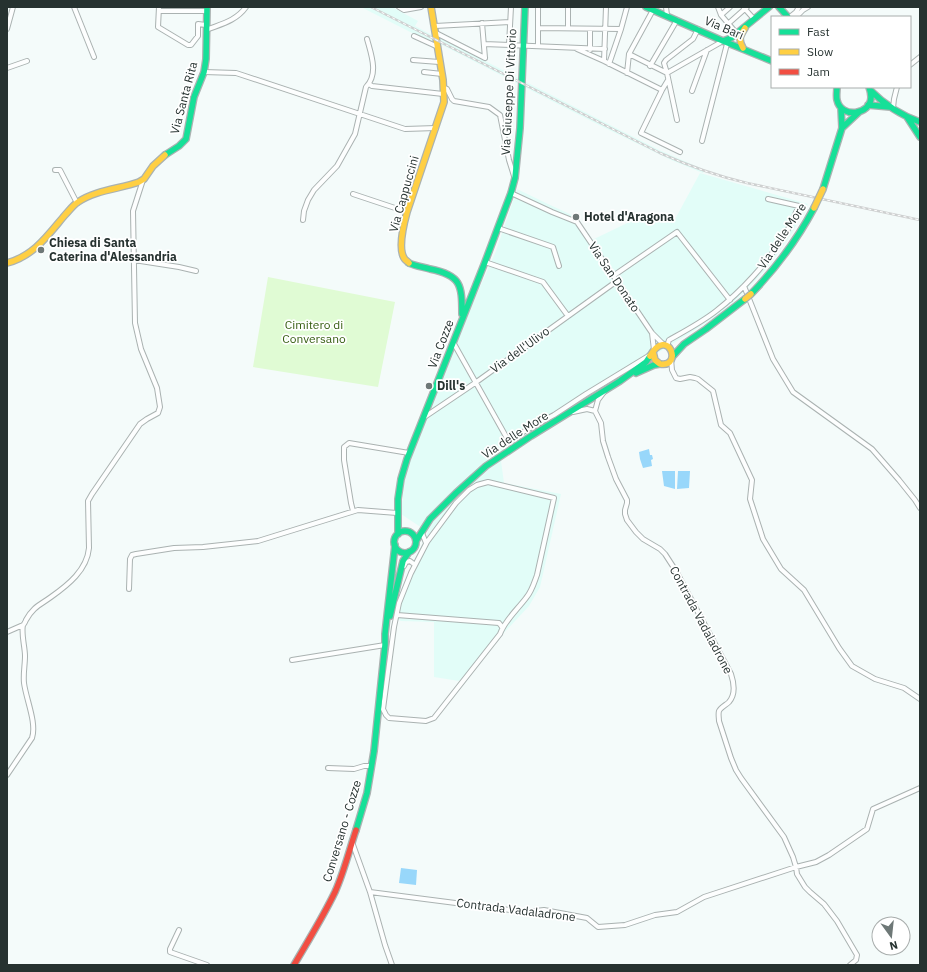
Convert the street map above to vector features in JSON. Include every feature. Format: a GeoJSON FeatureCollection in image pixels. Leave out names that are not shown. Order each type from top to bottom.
{"type":"FeatureCollection","features":[{"type":"Feature","properties":{"kind":"main road","name":"Via Cappuccini"},"geometry":{"type":"LineString","coordinates":[[431,7],[442,74],[444,102],[407,212],[402,236],[402,252],[404,259],[408,263],[448,273],[459,282],[463,300],[462,318]]}},
{"type":"Feature","properties":{"kind":"main road","name":"Via Giuseppe Di Vittorio"},"geometry":{"type":"LineString","coordinates":[[515,178],[520,128],[525,7]]}},
{"type":"Feature","properties":{"kind":"main road","name":"Via Bari"},"geometry":{"type":"LineString","coordinates":[[646,7],[698,30],[731,39],[743,48],[771,60]]}},
{"type":"Feature","properties":{"kind":"main road"},"geometry":{"type":"LineString","coordinates":[[743,48],[740,44],[731,39],[769,7]]}},
{"type":"Feature","properties":{"kind":"main road"},"geometry":{"type":"LineString","coordinates":[[779,7],[788,16]]}},
{"type":"Feature","properties":{"kind":"main road","name":"Via Santa Rita"},"geometry":{"type":"LineString","coordinates":[[143,180],[155,164],[186,140],[194,97],[204,72],[206,59],[207,9]]}},
{"type":"Feature","properties":{"kind":"main road"},"geometry":{"type":"LineString","coordinates":[[831,88],[841,108],[849,113],[859,112]]}},
{"type":"Feature","properties":{"kind":"main road"},"geometry":{"type":"LineString","coordinates":[[836,98],[837,88]]}},
{"type":"Feature","properties":{"kind":"main road"},"geometry":{"type":"LineString","coordinates":[[870,88],[880,100],[906,117],[920,122]]}},
{"type":"Feature","properties":{"kind":"main road"},"geometry":{"type":"LineString","coordinates":[[842,128],[868,105],[871,95],[870,88]]}},
{"type":"Feature","properties":{"kind":"main road"},"geometry":{"type":"LineString","coordinates":[[868,105],[893,108]]}},
{"type":"Feature","properties":{"kind":"main road"},"geometry":{"type":"LineString","coordinates":[[841,108],[842,128]]}},
{"type":"Feature","properties":{"kind":"main road"},"geometry":{"type":"LineString","coordinates":[[906,117],[920,137]]}},
{"type":"Feature","properties":{"kind":"main road","name":"Via delle More"},"geometry":{"type":"LineString","coordinates":[[683,343],[725,315],[751,294],[765,280],[782,258],[802,229],[823,189],[842,128]]}},
{"type":"Feature","properties":{"kind":"main road","name":"Via Cozze"},"geometry":{"type":"LineString","coordinates":[[398,534],[397,513],[399,491],[409,453],[485,262],[511,193],[515,178]]}},
{"type":"Feature","properties":{"kind":"main road"},"geometry":{"type":"LineString","coordinates":[[7,264],[22,258],[36,247],[78,203],[91,196],[143,180]]}},
{"type":"Feature","properties":{"kind":"main road"},"geometry":{"type":"LineString","coordinates":[[628,376],[649,359],[655,348],[659,345],[667,346],[683,343]]}},
{"type":"Feature","properties":{"kind":"main road"},"geometry":{"type":"LineString","coordinates":[[628,376],[654,365],[668,363],[683,343]]}},
{"type":"Feature","properties":{"kind":"main road"},"geometry":{"type":"LineString","coordinates":[[667,346],[672,351],[672,358]]}},
{"type":"Feature","properties":{"kind":"main road"},"geometry":{"type":"LineString","coordinates":[[653,352],[652,356],[654,360],[657,363],[662,364]]}},
{"type":"Feature","properties":{"kind":"main road","name":"Via delle More"},"geometry":{"type":"LineString","coordinates":[[425,526],[469,480],[487,466],[509,450],[628,376]]}},
{"type":"Feature","properties":{"kind":"main road"},"geometry":{"type":"LineString","coordinates":[[384,645],[403,560],[409,552],[415,548],[416,541],[414,535],[405,531],[397,520]]}},
{"type":"Feature","properties":{"kind":"main road"},"geometry":{"type":"LineString","coordinates":[[412,533],[425,526]]}},
{"type":"Feature","properties":{"kind":"main road"},"geometry":{"type":"LineString","coordinates":[[416,541],[425,526]]}},
{"type":"Feature","properties":{"kind":"main road"},"geometry":{"type":"LineString","coordinates":[[384,645],[395,539],[398,534],[405,531]]}},
{"type":"Feature","properties":{"kind":"main road"},"geometry":{"type":"LineString","coordinates":[[395,545],[402,552],[409,552]]}},
{"type":"Feature","properties":{"kind":"main road","name":"Conversano - Cozze"},"geometry":{"type":"LineString","coordinates":[[294,965],[335,892],[343,872],[367,793],[372,766],[384,645]]}},
{"type":"Feature","properties":{"kind":"street"},"geometry":{"type":"LineString","coordinates":[[7,29],[13,7]]}},
{"type":"Feature","properties":{"kind":"street"},"geometry":{"type":"LineString","coordinates":[[74,7],[94,57]]}},
{"type":"Feature","properties":{"kind":"street"},"geometry":{"type":"LineString","coordinates":[[207,9],[159,9],[158,27],[188,45],[191,45],[198,36],[198,24],[206,27],[235,18],[246,7]]}},
{"type":"Feature","properties":{"kind":"street"},"geometry":{"type":"LineString","coordinates":[[398,7],[404,10],[421,7]]}},
{"type":"Feature","properties":{"kind":"street"},"geometry":{"type":"LineString","coordinates":[[508,45],[511,7]]}},
{"type":"Feature","properties":{"kind":"street"},"geometry":{"type":"LineString","coordinates":[[538,7],[538,46]]}},
{"type":"Feature","properties":{"kind":"street"},"geometry":{"type":"LineString","coordinates":[[568,7],[568,28]]}},
{"type":"Feature","properties":{"kind":"street"},"geometry":{"type":"LineString","coordinates":[[606,7],[606,63]]}},
{"type":"Feature","properties":{"kind":"street"},"geometry":{"type":"LineString","coordinates":[[606,63],[621,29],[627,7]]}},
{"type":"Feature","properties":{"kind":"street"},"geometry":{"type":"LineString","coordinates":[[666,7],[666,15]]}},
{"type":"Feature","properties":{"kind":"street"},"geometry":{"type":"LineString","coordinates":[[702,141],[731,39],[732,28],[721,15],[718,7]]}},
{"type":"Feature","properties":{"kind":"street"},"geometry":{"type":"LineString","coordinates":[[721,15],[730,7]]}},
{"type":"Feature","properties":{"kind":"street"},"geometry":{"type":"LineString","coordinates":[[791,16],[799,7]]}},
{"type":"Feature","properties":{"kind":"street"},"geometry":{"type":"LineString","coordinates":[[797,16],[808,7]]}},
{"type":"Feature","properties":{"kind":"street"},"geometry":{"type":"LineString","coordinates":[[729,24],[745,8],[754,19]]}},
{"type":"Feature","properties":{"kind":"street"},"geometry":{"type":"LineString","coordinates":[[627,73],[630,54],[653,10]]}},
{"type":"Feature","properties":{"kind":"street"},"geometry":{"type":"LineString","coordinates":[[650,66],[677,20]]}},
{"type":"Feature","properties":{"kind":"street"},"geometry":{"type":"LineString","coordinates":[[434,26],[510,22]]}},
{"type":"Feature","properties":{"kind":"street"},"geometry":{"type":"LineString","coordinates":[[436,34],[485,58],[482,23]]}},
{"type":"Feature","properties":{"kind":"street"},"geometry":{"type":"LineString","coordinates":[[538,28],[621,29]]}},
{"type":"Feature","properties":{"kind":"street"},"geometry":{"type":"LineString","coordinates":[[590,29],[590,55]]}},
{"type":"Feature","properties":{"kind":"street"},"geometry":{"type":"LineString","coordinates":[[677,120],[664,61],[693,39],[698,30]]}},
{"type":"Feature","properties":{"kind":"street"},"geometry":{"type":"LineString","coordinates":[[414,36],[438,47]]}},
{"type":"Feature","properties":{"kind":"street"},"geometry":{"type":"LineString","coordinates":[[303,220],[304,211],[308,200],[314,190],[337,166],[354,134],[366,87],[370,83],[374,70],[367,39]]}},
{"type":"Feature","properties":{"kind":"street"},"geometry":{"type":"LineString","coordinates":[[667,73],[708,49],[731,39]]}},
{"type":"Feature","properties":{"kind":"street"},"geometry":{"type":"LineString","coordinates":[[484,44],[605,49]]}},
{"type":"Feature","properties":{"kind":"street"},"geometry":{"type":"LineString","coordinates":[[573,48],[662,90]]}},
{"type":"Feature","properties":{"kind":"street"},"geometry":{"type":"LineString","coordinates":[[692,91],[708,49]]}},
{"type":"Feature","properties":{"kind":"street"},"geometry":{"type":"LineString","coordinates":[[630,54],[650,66],[667,73]]}},
{"type":"Feature","properties":{"kind":"street"},"geometry":{"type":"LineString","coordinates":[[911,64],[920,58]]}},
{"type":"Feature","properties":{"kind":"street"},"geometry":{"type":"LineString","coordinates":[[413,60],[440,62]]}},
{"type":"Feature","properties":{"kind":"street"},"geometry":{"type":"LineString","coordinates":[[7,68],[27,61]]}},
{"type":"Feature","properties":{"kind":"street"},"geometry":{"type":"LineString","coordinates":[[204,72],[236,73],[405,129],[436,128]]}},
{"type":"Feature","properties":{"kind":"street"},"geometry":{"type":"LineString","coordinates":[[424,72],[442,74]]}},
{"type":"Feature","properties":{"kind":"street"},"geometry":{"type":"LineString","coordinates":[[668,80],[641,133],[680,152]]}},
{"type":"Feature","properties":{"kind":"street"},"geometry":{"type":"LineString","coordinates":[[368,84],[372,86],[443,94]]}},
{"type":"Feature","properties":{"kind":"street"},"geometry":{"type":"LineString","coordinates":[[443,87],[447,89],[452,100],[454,101],[489,107],[500,115],[509,160],[515,178]]}},
{"type":"Feature","properties":{"kind":"street"},"geometry":{"type":"LineString","coordinates":[[893,108],[894,98],[898,88]]}},
{"type":"Feature","properties":{"kind":"street"},"geometry":{"type":"LineString","coordinates":[[55,170],[60,170],[78,203]]}},
{"type":"Feature","properties":{"kind":"street"},"geometry":{"type":"LineString","coordinates":[[7,632],[23,625],[33,609],[68,584],[81,568],[89,555],[90,533],[88,501],[140,424],[160,411],[160,400],[157,388],[143,353],[136,329],[133,211],[143,180]]}},
{"type":"Feature","properties":{"kind":"street","name":"Via San Donato"},"geometry":{"type":"LineString","coordinates":[[511,193],[577,222],[652,332],[667,346]]}},
{"type":"Feature","properties":{"kind":"street"},"geometry":{"type":"LineString","coordinates":[[353,194],[407,212]]}},
{"type":"Feature","properties":{"kind":"street"},"geometry":{"type":"LineString","coordinates":[[667,346],[669,340],[716,312],[730,300],[772,254],[799,206],[768,199]]}},
{"type":"Feature","properties":{"kind":"street"},"geometry":{"type":"LineString","coordinates":[[498,228],[553,248],[559,266]]}},
{"type":"Feature","properties":{"kind":"street"},"geometry":{"type":"LineString","coordinates":[[613,276],[677,232],[730,300]]}},
{"type":"Feature","properties":{"kind":"street"},"geometry":{"type":"LineString","coordinates":[[134,260],[196,271]]}},
{"type":"Feature","properties":{"kind":"street"},"geometry":{"type":"LineString","coordinates":[[485,262],[543,282],[568,316]]}},
{"type":"Feature","properties":{"kind":"street","name":"Via dell'Ulivo"},"geometry":{"type":"LineString","coordinates":[[423,419],[617,281]]}},
{"type":"Feature","properties":{"kind":"street"},"geometry":{"type":"LineString","coordinates":[[744,286],[773,359],[793,392],[872,449],[907,490],[920,508]]}},
{"type":"Feature","properties":{"kind":"street"},"geometry":{"type":"LineString","coordinates":[[503,443],[554,415],[653,352],[652,332]]}},
{"type":"Feature","properties":{"kind":"street"},"geometry":{"type":"LineString","coordinates":[[453,342],[508,440]]}},
{"type":"Feature","properties":{"kind":"street"},"geometry":{"type":"LineString","coordinates":[[672,358],[672,370],[676,378],[680,379],[690,377],[698,379],[713,391],[721,425],[730,433],[752,480],[750,500],[763,539],[781,569],[804,590],[839,648],[852,666],[875,679],[904,688],[920,699]]}},
{"type":"Feature","properties":{"kind":"street"},"geometry":{"type":"LineString","coordinates":[[662,364],[672,370]]}},
{"type":"Feature","properties":{"kind":"street"},"geometry":{"type":"LineString","coordinates":[[569,413],[587,409],[595,411],[598,400],[604,391]]}},
{"type":"Feature","properties":{"kind":"street","name":"Contrada Vadaladrone"},"geometry":{"type":"LineString","coordinates":[[370,892],[526,912],[544,910],[587,918],[598,927],[625,925],[655,915],[677,912],[704,897],[796,867],[784,837],[741,778],[731,758],[718,715],[722,707],[728,703],[732,697],[734,687],[731,674],[676,571],[665,554],[636,532],[627,520],[625,510],[627,503],[608,457],[603,441],[601,423],[595,411]]}},
{"type":"Feature","properties":{"kind":"street"},"geometry":{"type":"LineString","coordinates":[[353,511],[344,460],[344,446],[349,443],[409,453]]}},
{"type":"Feature","properties":{"kind":"street"},"geometry":{"type":"LineString","coordinates":[[488,482],[554,498],[537,575],[531,592],[502,627],[500,634],[434,718],[426,721],[389,718],[383,710],[394,627],[399,603],[415,565],[426,543],[456,503],[477,484],[488,482]]}},
{"type":"Feature","properties":{"kind":"street"},"geometry":{"type":"LineString","coordinates":[[129,589],[130,559],[132,555],[174,548],[203,547],[258,541],[358,510],[397,513]]}},
{"type":"Feature","properties":{"kind":"street"},"geometry":{"type":"LineString","coordinates":[[422,533],[426,543]]}},
{"type":"Feature","properties":{"kind":"street"},"geometry":{"type":"LineString","coordinates":[[416,541],[426,543]]}},
{"type":"Feature","properties":{"kind":"street"},"geometry":{"type":"LineString","coordinates":[[393,600],[398,588],[404,564],[410,561],[415,565]]}},
{"type":"Feature","properties":{"kind":"street"},"geometry":{"type":"LineString","coordinates":[[397,615],[498,623],[502,627]]}},
{"type":"Feature","properties":{"kind":"street"},"geometry":{"type":"LineString","coordinates":[[7,775],[32,738],[33,732],[24,683],[25,656],[23,625]]}},
{"type":"Feature","properties":{"kind":"street"},"geometry":{"type":"LineString","coordinates":[[292,660],[384,645]]}},
{"type":"Feature","properties":{"kind":"street"},"geometry":{"type":"LineString","coordinates":[[328,768],[354,769],[364,766],[372,766]]}},
{"type":"Feature","properties":{"kind":"street"},"geometry":{"type":"LineString","coordinates":[[850,965],[856,960],[857,955],[843,931],[824,904],[805,887],[797,874],[796,867],[816,862],[829,855],[867,829],[874,809],[920,788]]}},
{"type":"Feature","properties":{"kind":"street"},"geometry":{"type":"LineString","coordinates":[[352,841],[370,892],[392,965]]}},
{"type":"Feature","properties":{"kind":"street"},"geometry":{"type":"LineString","coordinates":[[179,930],[170,952],[207,965]]}},
{"type":"Feature","properties":{"kind":"shaded area"},"geometry":{"type":"Polygon","coordinates":[[[361,7],[392,7],[418,21],[415,26],[433,37],[438,37],[444,40],[659,150],[705,170],[703,173],[671,160],[434,41],[433,43],[424,39],[361,7]]]}},
{"type":"Feature","properties":{"kind":"shaded area"},"geometry":{"type":"Polygon","coordinates":[[[700,173],[808,204],[792,233],[769,266],[738,298],[714,318],[513,443],[501,461],[504,483],[561,494],[540,587],[529,606],[459,681],[434,677],[434,622],[401,621],[393,617],[401,589],[428,532],[401,514],[406,472],[429,408],[456,341],[496,251],[517,189],[574,216],[592,240],[646,214],[673,223],[700,173]]]}},
{"type":"Feature","properties":{"kind":"green space","name":"Cimitero di Conversano"},"geometry":{"type":"Polygon","coordinates":[[[268,277],[395,302],[378,387],[253,367],[268,277]]]}},
{"type":"Feature","properties":{"kind":"water"},"geometry":{"type":"Polygon","coordinates":[[[649,449],[650,455],[652,455],[653,459],[651,460],[652,466],[643,468],[639,452],[649,449]]]}},
{"type":"Feature","properties":{"kind":"water"},"geometry":{"type":"Polygon","coordinates":[[[662,471],[675,471],[675,489],[664,486],[662,471]]]}},
{"type":"Feature","properties":{"kind":"water"},"geometry":{"type":"Polygon","coordinates":[[[678,471],[690,471],[689,488],[677,489],[678,471]]]}},
{"type":"Feature","properties":{"kind":"water"},"geometry":{"type":"Polygon","coordinates":[[[401,868],[417,870],[416,885],[399,883],[401,868]]]}},
{"type":"Feature","properties":{"kind":"railway"},"geometry":{"type":"LineString","coordinates":[[371,7],[660,153],[692,166],[747,183],[920,220]]}},
{"type":"Feature","properties":{"kind":"traffic: fast"},"geometry":{"type":"LineString","coordinates":[[165,155],[179,146],[186,139],[194,97],[204,72],[206,59],[207,7]]}},
{"type":"Feature","properties":{"kind":"traffic: fast"},"geometry":{"type":"LineString","coordinates":[[398,534],[398,499],[401,479],[407,459],[485,262],[511,193],[515,178],[520,128],[525,7]]}},
{"type":"Feature","properties":{"kind":"traffic: fast"},"geometry":{"type":"LineString","coordinates":[[646,7],[771,61]]}},
{"type":"Feature","properties":{"kind":"traffic: fast"},"geometry":{"type":"LineString","coordinates":[[723,41],[731,38],[769,7]]}},
{"type":"Feature","properties":{"kind":"traffic: fast"},"geometry":{"type":"LineString","coordinates":[[779,7],[787,16]]}},
{"type":"Feature","properties":{"kind":"traffic: fast"},"geometry":{"type":"LineString","coordinates":[[837,88],[837,98],[840,106],[844,110],[850,112],[861,111],[866,108],[870,103],[871,96],[869,88]]}},
{"type":"Feature","properties":{"kind":"traffic: fast"},"geometry":{"type":"LineString","coordinates":[[870,90],[893,109],[920,122]]}},
{"type":"Feature","properties":{"kind":"traffic: fast"},"geometry":{"type":"LineString","coordinates":[[868,105],[890,107]]}},
{"type":"Feature","properties":{"kind":"traffic: fast"},"geometry":{"type":"LineString","coordinates":[[823,189],[842,128],[841,108]]}},
{"type":"Feature","properties":{"kind":"traffic: fast"},"geometry":{"type":"LineString","coordinates":[[842,128],[859,112]]}},
{"type":"Feature","properties":{"kind":"traffic: fast"},"geometry":{"type":"LineString","coordinates":[[907,117],[920,137]]}},
{"type":"Feature","properties":{"kind":"traffic: fast"},"geometry":{"type":"LineString","coordinates":[[751,294],[786,253],[814,208]]}},
{"type":"Feature","properties":{"kind":"traffic: fast"},"geometry":{"type":"LineString","coordinates":[[409,263],[440,271],[454,278],[460,289],[462,314]]}},
{"type":"Feature","properties":{"kind":"traffic: fast"},"geometry":{"type":"LineString","coordinates":[[673,356],[684,344],[745,299]]}},
{"type":"Feature","properties":{"kind":"traffic: fast"},"geometry":{"type":"LineString","coordinates":[[416,541],[430,519],[486,466],[531,436],[620,381],[646,362],[650,356]]}},
{"type":"Feature","properties":{"kind":"traffic: fast"},"geometry":{"type":"LineString","coordinates":[[636,373],[660,364]]}},
{"type":"Feature","properties":{"kind":"traffic: fast"},"geometry":{"type":"LineString","coordinates":[[405,531],[413,534],[416,542],[413,550],[405,553],[397,550],[394,542],[397,534],[405,531]]}},
{"type":"Feature","properties":{"kind":"traffic: fast"},"geometry":{"type":"LineString","coordinates":[[356,830],[367,793],[374,751],[395,545]]}},
{"type":"Feature","properties":{"kind":"traffic: fast"},"geometry":{"type":"LineString","coordinates":[[390,616],[403,561],[409,552]]}},
{"type":"Feature","properties":{"kind":"traffic: slow"},"geometry":{"type":"LineString","coordinates":[[409,263],[405,260],[402,254],[404,222],[444,102],[443,80],[431,7]]}},
{"type":"Feature","properties":{"kind":"traffic: slow"},"geometry":{"type":"LineString","coordinates":[[743,48],[740,38],[745,28]]}},
{"type":"Feature","properties":{"kind":"traffic: slow"},"geometry":{"type":"LineString","coordinates":[[7,263],[17,260],[40,244],[78,202],[100,192],[139,182],[144,179],[153,166],[165,155]]}},
{"type":"Feature","properties":{"kind":"traffic: slow"},"geometry":{"type":"LineString","coordinates":[[814,208],[823,189]]}},
{"type":"Feature","properties":{"kind":"traffic: slow"},"geometry":{"type":"LineString","coordinates":[[745,299],[751,294]]}},
{"type":"Feature","properties":{"kind":"traffic: slow"},"geometry":{"type":"LineString","coordinates":[[650,356],[657,348],[663,345],[667,346],[671,350],[671,360],[667,364],[660,364],[655,360],[653,352]]}},
{"type":"Feature","properties":{"kind":"traffic: jam"},"geometry":{"type":"LineString","coordinates":[[294,965],[335,892],[356,830]]}},
{"type":"Feature","properties":{"kind":"place","name":"Hotel d'Aragona"},"geometry":{"type":"Point","coordinates":[576,217]}},
{"type":"Feature","properties":{"kind":"place","name":"Chiesa di Santa Caterina d'Alessandria"},"geometry":{"type":"Point","coordinates":[41,250]}},
{"type":"Feature","properties":{"kind":"place","name":"Dill's"},"geometry":{"type":"Point","coordinates":[429,386]}}]}
